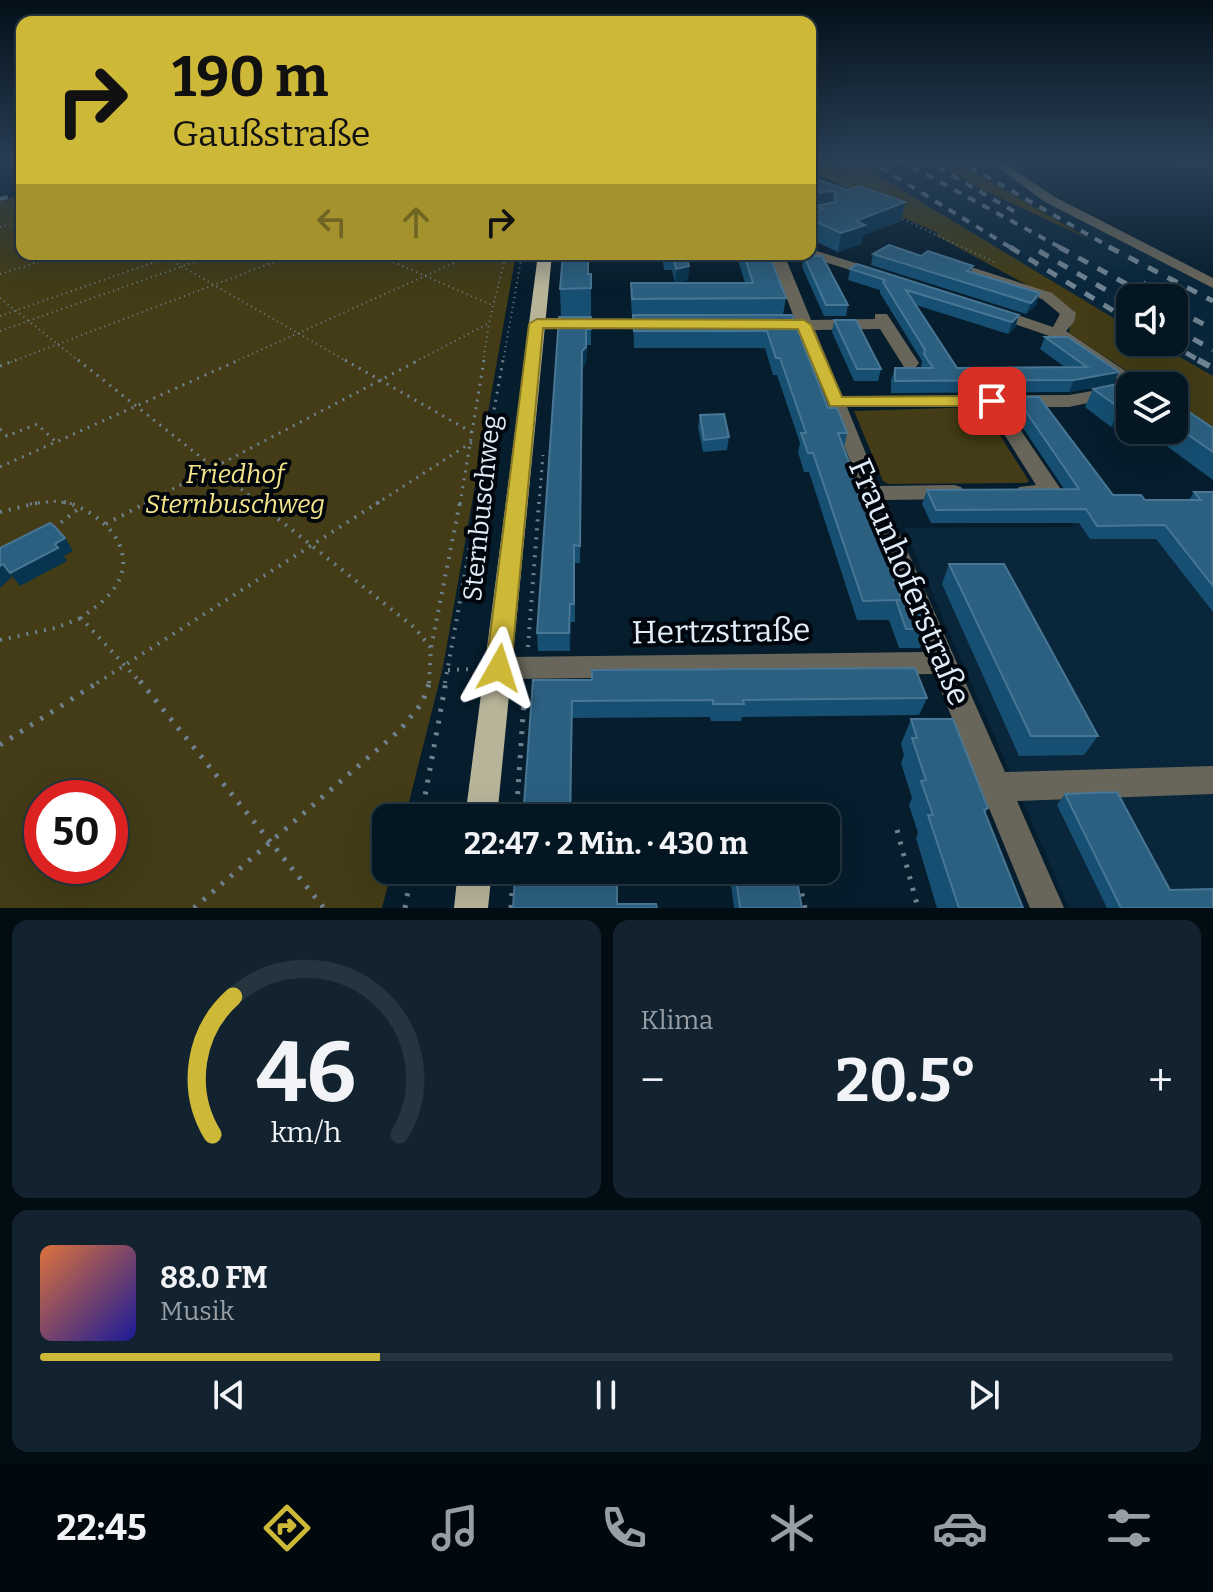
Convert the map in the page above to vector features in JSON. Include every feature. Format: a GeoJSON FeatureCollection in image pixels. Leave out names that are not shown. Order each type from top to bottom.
{"type":"FeatureCollection","features":[{"type":"Feature","properties":{"kind":"main road","name":"Sternbuschweg"},"geometry":{"type":"LineString","coordinates":[[484,804],[512,668],[544,260]]}},
{"type":"Feature","properties":{"kind":"main road"},"geometry":{"type":"LineString","coordinates":[[471,908],[474,884]]}},
{"type":"Feature","properties":{"kind":"street"},"geometry":{"type":"LineString","coordinates":[[1054,201],[1213,284]]}},
{"type":"Feature","properties":{"kind":"street"},"geometry":{"type":"LineString","coordinates":[[816,255],[900,282]]}},
{"type":"Feature","properties":{"kind":"street"},"geometry":{"type":"LineString","coordinates":[[925,256],[1047,296],[1068,313],[1066,322],[1057,332]]}},
{"type":"Feature","properties":{"kind":"street","name":"Fraunhoferstraße"},"geometry":{"type":"LineString","coordinates":[[780,260],[871,493],[1047,908]]}},
{"type":"Feature","properties":{"kind":"street"},"geometry":{"type":"LineString","coordinates":[[984,309],[1057,332],[1118,372]]}},
{"type":"Feature","properties":{"kind":"street"},"geometry":{"type":"LineString","coordinates":[[773,324],[883,320],[910,363]]}},
{"type":"Feature","properties":{"kind":"street"},"geometry":{"type":"LineString","coordinates":[[537,324],[679,324]]}},
{"type":"Feature","properties":{"kind":"street"},"geometry":{"type":"LineString","coordinates":[[836,402],[1069,401],[1116,393]]}},
{"type":"Feature","properties":{"kind":"street"},"geometry":{"type":"LineString","coordinates":[[992,401],[1051,491],[1006,492]]}},
{"type":"Feature","properties":{"kind":"street"},"geometry":{"type":"LineString","coordinates":[[871,493],[976,492]]}},
{"type":"Feature","properties":{"kind":"street","name":"Hertzstraße"},"geometry":{"type":"LineString","coordinates":[[512,668],[945,663]]}},
{"type":"Feature","properties":{"kind":"street"},"geometry":{"type":"LineString","coordinates":[[995,787],[1213,780]]}},
{"type":"Feature","properties":{"kind":"path"},"geometry":{"type":"LineString","coordinates":[[890,214],[1003,267]]}},
{"type":"Feature","properties":{"kind":"path"},"geometry":{"type":"LineString","coordinates":[[0,274],[44,260]]}},
{"type":"Feature","properties":{"kind":"path"},"geometry":{"type":"LineString","coordinates":[[0,316],[161,260]]}},
{"type":"Feature","properties":{"kind":"path"},"geometry":{"type":"LineString","coordinates":[[171,260],[474,434]]}},
{"type":"Feature","properties":{"kind":"path"},"geometry":{"type":"LineString","coordinates":[[0,331],[200,260]]}},
{"type":"Feature","properties":{"kind":"path"},"geometry":{"type":"LineString","coordinates":[[0,366],[279,260]]}},
{"type":"Feature","properties":{"kind":"path"},"geometry":{"type":"LineString","coordinates":[[389,260],[494,306]]}},
{"type":"Feature","properties":{"kind":"path"},"geometry":{"type":"LineString","coordinates":[[0,467],[461,260]]}},
{"type":"Feature","properties":{"kind":"path"},"geometry":{"type":"LineString","coordinates":[[194,908],[418,714],[428,696],[433,678],[431,648],[474,434],[489,323],[505,260]]}},
{"type":"Feature","properties":{"kind":"path"},"geometry":{"type":"LineString","coordinates":[[424,804],[521,260]]}},
{"type":"Feature","properties":{"kind":"path"},"geometry":{"type":"LineString","coordinates":[[0,298],[415,628],[431,648]]}},
{"type":"Feature","properties":{"kind":"path"},"geometry":{"type":"LineString","coordinates":[[106,524],[489,323]]}},
{"type":"Feature","properties":{"kind":"path"},"geometry":{"type":"LineString","coordinates":[[0,429],[7,436],[37,424],[56,442]]}},
{"type":"Feature","properties":{"kind":"path"},"geometry":{"type":"LineString","coordinates":[[0,745],[472,442]]}},
{"type":"Feature","properties":{"kind":"path"},"geometry":{"type":"LineString","coordinates":[[516,804],[512,668],[544,449]]}},
{"type":"Feature","properties":{"kind":"path"},"geometry":{"type":"LineString","coordinates":[[0,512],[43,502],[82,506],[106,524],[119,542],[124,568],[119,582],[106,599],[81,618],[55,628],[0,640]]}},
{"type":"Feature","properties":{"kind":"path"},"geometry":{"type":"LineString","coordinates":[[47,536],[82,506]]}},
{"type":"Feature","properties":{"kind":"path"},"geometry":{"type":"LineString","coordinates":[[81,618],[126,664],[324,908]]}},
{"type":"Feature","properties":{"kind":"path"},"geometry":{"type":"LineString","coordinates":[[897,830],[918,908]]}},
{"type":"Feature","properties":{"kind":"path"},"geometry":{"type":"LineString","coordinates":[[405,908],[409,884]]}},
{"type":"Feature","properties":{"kind":"path"},"geometry":{"type":"LineString","coordinates":[[511,908],[512,884]]}},
{"type":"Feature","properties":{"kind":"path"},"geometry":{"type":"LineString","coordinates":[[800,884],[805,908]]}},
{"type":"Feature","properties":{"kind":"shaded area"},"geometry":{"type":"Polygon","coordinates":[[[905,201],[1063,201],[1213,280],[1213,376],[1178,356],[1188,356],[1188,284],[1116,284],[1116,320],[905,201]]]}},
{"type":"Feature","properties":{"kind":"shaded area"},"geometry":{"type":"Polygon","coordinates":[[[1213,498],[1213,908],[1069,908],[904,528],[1074,527],[1060,503],[1192,503],[1213,498]]]}},
{"type":"Feature","properties":{"kind":"green space","name":"Friedhof Sternbuschweg"},"geometry":{"type":"Polygon","coordinates":[[[0,201],[16,201],[16,260],[515,260],[443,667],[409,804],[372,804],[372,884],[388,884],[382,908],[0,908],[0,201]]]}},
{"type":"Feature","properties":{"kind":"green space"},"geometry":{"type":"Polygon","coordinates":[[[866,201],[920,201],[1116,320],[1116,356],[1178,356],[1213,376],[1213,427],[1188,411],[1188,372],[1129,372],[1069,333],[1073,310],[935,235],[938,233],[866,201]]]}},
{"type":"Feature","properties":{"kind":"green space"},"geometry":{"type":"Polygon","coordinates":[[[1007,201],[1024,201],[1091,240],[1007,201]]]}},
{"type":"Feature","properties":{"kind":"green space"},"geometry":{"type":"Polygon","coordinates":[[[979,407],[984,410],[1029,481],[1026,483],[888,484],[883,481],[854,411],[979,407]]]}},
{"type":"Feature","properties":{"kind":"building"},"geometry":{"type":"Polygon","coordinates":[[[836,202],[905,202],[856,221],[865,225],[841,233],[816,222],[816,211],[823,209],[816,206],[836,202]]]}},
{"type":"Feature","properties":{"kind":"building"},"geometry":{"type":"Polygon","coordinates":[[[889,245],[921,256],[928,251],[973,266],[967,271],[1040,293],[1031,303],[873,254],[889,245]]]}},
{"type":"Feature","properties":{"kind":"building"},"geometry":{"type":"Polygon","coordinates":[[[816,256],[822,256],[848,305],[826,305],[806,260],[816,260],[816,256]]]}},
{"type":"Feature","properties":{"kind":"building"},"geometry":{"type":"Polygon","coordinates":[[[562,260],[588,260],[591,288],[560,289],[562,260]]]}},
{"type":"Feature","properties":{"kind":"building"},"geometry":{"type":"Polygon","coordinates":[[[674,260],[688,260],[689,266],[676,269],[674,260]]]}},
{"type":"Feature","properties":{"kind":"building"},"geometry":{"type":"Polygon","coordinates":[[[746,260],[771,260],[786,298],[632,299],[631,283],[753,283],[746,260]]]}},
{"type":"Feature","properties":{"kind":"building"},"geometry":{"type":"Polygon","coordinates":[[[857,264],[1019,315],[1012,322],[906,290],[957,368],[1087,367],[1045,337],[1068,337],[1119,372],[1074,380],[895,381],[895,368],[933,368],[883,282],[885,280],[850,269],[857,264]]]}},
{"type":"Feature","properties":{"kind":"building"},"geometry":{"type":"Polygon","coordinates":[[[633,315],[792,315],[828,408],[837,408],[847,433],[838,433],[902,600],[897,600],[916,601],[928,629],[906,629],[896,600],[863,601],[813,453],[808,453],[801,433],[806,433],[780,358],[776,358],[767,331],[634,331],[633,315]]]}},
{"type":"Feature","properties":{"kind":"building"},"geometry":{"type":"Polygon","coordinates":[[[559,317],[591,317],[591,329],[586,329],[586,347],[582,351],[580,546],[574,545],[574,604],[570,604],[569,633],[537,633],[559,317]]]}},
{"type":"Feature","properties":{"kind":"building"},"geometry":{"type":"Polygon","coordinates":[[[834,320],[856,320],[881,369],[857,369],[834,320]]]}},
{"type":"Feature","properties":{"kind":"building"},"geometry":{"type":"Polygon","coordinates":[[[1116,384],[1116,405],[1093,389],[1116,384]]]}},
{"type":"Feature","properties":{"kind":"building"},"geometry":{"type":"Polygon","coordinates":[[[1016,397],[1039,397],[1113,495],[1141,495],[1145,500],[1201,500],[1194,492],[1213,492],[1213,586],[1165,525],[1097,526],[1086,509],[936,510],[927,490],[1079,489],[1016,397]]]}},
{"type":"Feature","properties":{"kind":"building"},"geometry":{"type":"Polygon","coordinates":[[[1188,411],[1213,428],[1213,452],[1188,435],[1188,411]]]}},
{"type":"Feature","properties":{"kind":"building"},"geometry":{"type":"Polygon","coordinates":[[[724,414],[729,437],[704,440],[700,415],[724,414]]]}},
{"type":"Feature","properties":{"kind":"building"},"geometry":{"type":"Polygon","coordinates":[[[50,523],[65,538],[55,544],[58,548],[10,573],[3,564],[0,566],[0,548],[50,523]]]}},
{"type":"Feature","properties":{"kind":"building"},"geometry":{"type":"Polygon","coordinates":[[[949,564],[1004,564],[1098,736],[1031,736],[949,564]]]}},
{"type":"Feature","properties":{"kind":"building"},"geometry":{"type":"Polygon","coordinates":[[[915,668],[927,698],[743,700],[744,704],[713,704],[713,700],[572,701],[570,804],[524,804],[533,680],[592,680],[592,670],[915,668]]]}},
{"type":"Feature","properties":{"kind":"building"},"geometry":{"type":"Polygon","coordinates":[[[911,719],[953,719],[988,808],[984,810],[1023,908],[959,908],[928,815],[933,815],[921,781],[926,780],[912,738],[917,738],[911,719]]]}},
{"type":"Feature","properties":{"kind":"building"},"geometry":{"type":"Polygon","coordinates":[[[1117,792],[1170,890],[1213,889],[1213,908],[1121,908],[1065,794],[1117,792]]]}},
{"type":"Feature","properties":{"kind":"building"},"geometry":{"type":"Polygon","coordinates":[[[514,884],[617,884],[617,904],[656,904],[657,908],[513,908],[514,884]]]}},
{"type":"Feature","properties":{"kind":"building"},"geometry":{"type":"Polygon","coordinates":[[[737,884],[798,884],[802,908],[740,908],[737,884]]]}},
{"type":"Feature","properties":{"kind":"railway"},"geometry":{"type":"LineString","coordinates":[[936,201],[1013,249]]}},
{"type":"Feature","properties":{"kind":"railway"},"geometry":{"type":"LineString","coordinates":[[976,201],[1063,249]]}},
{"type":"Feature","properties":{"kind":"railway"},"geometry":{"type":"LineString","coordinates":[[997,201],[1017,213]]}},
{"type":"Feature","properties":{"kind":"railway"},"geometry":{"type":"LineString","coordinates":[[1030,201],[1113,249]]}},
{"type":"Feature","properties":{"kind":"railway"},"geometry":{"type":"LineString","coordinates":[[1010,247],[1116,312]]}},
{"type":"Feature","properties":{"kind":"railway"},"geometry":{"type":"LineString","coordinates":[[1059,247],[1126,284]]}},
{"type":"Feature","properties":{"kind":"railway"},"geometry":{"type":"LineString","coordinates":[[1109,247],[1213,301]]}},
{"type":"Feature","properties":{"kind":"railway"},"geometry":{"type":"LineString","coordinates":[[1039,251],[1116,296]]}},
{"type":"Feature","properties":{"kind":"railway"},"geometry":{"type":"LineString","coordinates":[[1188,316],[1213,329]]}},
{"type":"Feature","properties":{"kind":"railway"},"geometry":{"type":"LineString","coordinates":[[1188,336],[1213,350]]}},
{"type":"Feature","properties":{"kind":"railway"},"geometry":{"type":"LineString","coordinates":[[1188,354],[1202,362]]}},
{"type":"Feature","properties":{"kind":"railway"},"geometry":{"type":"LineString","coordinates":[[1198,360],[1213,368]]}},
{"type":"Feature","properties":{"kind":"route"},"geometry":{"type":"LineString","coordinates":[[499,668],[537,324],[804,325],[836,402],[992,401]]}}]}
